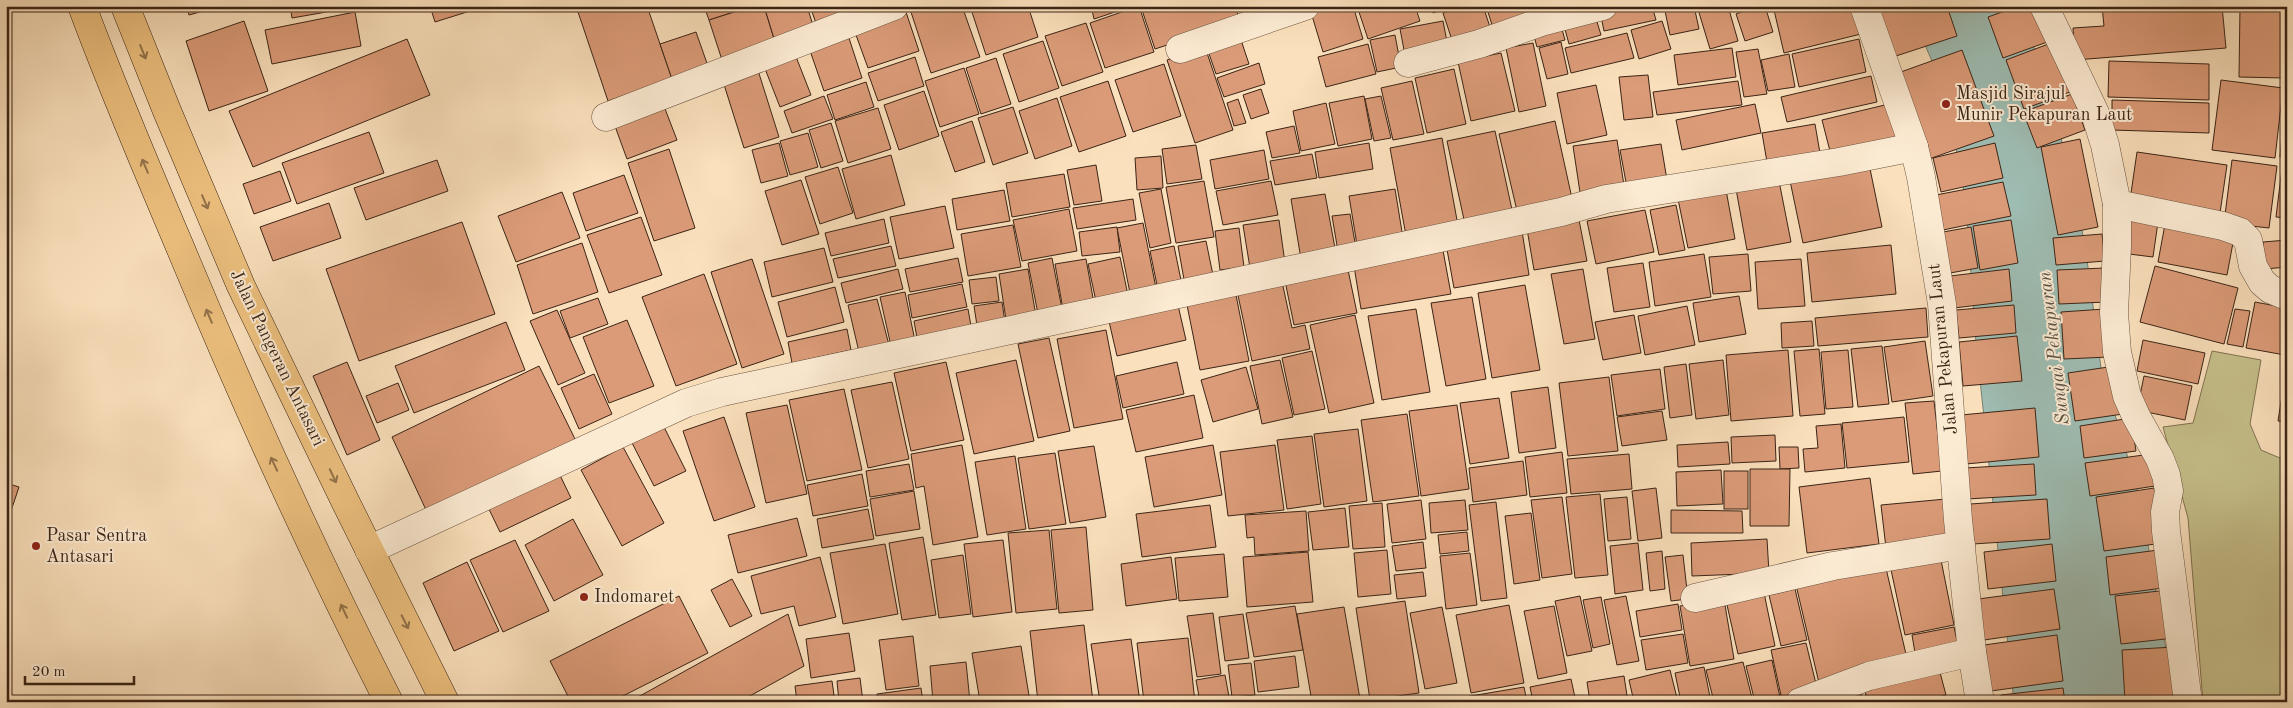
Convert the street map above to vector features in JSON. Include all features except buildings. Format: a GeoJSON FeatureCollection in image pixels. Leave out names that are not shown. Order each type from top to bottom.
{"type":"FeatureCollection","features":[{"type":"Feature","properties":{"kind":"highway"},"geometry":{"type":"LineString","coordinates":[[82,6],[111,84],[245,403],[389,702]]}},
{"type":"Feature","properties":{"kind":"highway","name":"Jalan Pangeran Antasari"},"geometry":{"type":"LineString","coordinates":[[125,6],[167,111],[242,286],[369,550],[445,702]]}},
{"type":"Feature","properties":{"kind":"street"},"geometry":{"type":"LineString","coordinates":[[606,117],[894,6]]}},
{"type":"Feature","properties":{"kind":"street"},"geometry":{"type":"LineString","coordinates":[[1180,49],[1305,6]]}},
{"type":"Feature","properties":{"kind":"street"},"geometry":{"type":"LineString","coordinates":[[1408,63],[1479,44],[1541,22],[1603,6]]}},
{"type":"Feature","properties":{"kind":"street"},"geometry":{"type":"LineString","coordinates":[[2044,6],[2095,114],[2105,145],[2117,204],[2114,313],[2117,352],[2128,396],[2136,416],[2160,459],[2166,474],[2169,491],[2165,512],[2166,531],[2188,702]]}},
{"type":"Feature","properties":{"kind":"street","name":"Jalan Pekapuran Laut"},"geometry":{"type":"LineString","coordinates":[[1871,8],[1914,147],[1921,177],[1942,304],[1961,545],[1972,652],[1980,702]]}},
{"type":"Feature","properties":{"kind":"street"},"geometry":{"type":"LineString","coordinates":[[369,550],[686,403],[722,392],[1561,212],[1606,200],[1839,162],[1914,147]]}},
{"type":"Feature","properties":{"kind":"street"},"geometry":{"type":"LineString","coordinates":[[2117,204],[2223,226],[2240,232],[2248,240],[2252,266],[2258,278],[2270,289],[2287,296]]}},
{"type":"Feature","properties":{"kind":"street"},"geometry":{"type":"LineString","coordinates":[[1695,598],[1833,566],[1961,545]]}},
{"type":"Feature","properties":{"kind":"street"},"geometry":{"type":"LineString","coordinates":[[1800,702],[1869,676],[1972,652]]}},
{"type":"Feature","properties":{"kind":"shaded area"},"geometry":{"type":"Polygon","coordinates":[[[2212,351],[2261,360],[2250,424],[2261,450],[2287,461],[2287,702],[2203,702],[2188,518],[2163,427],[2193,423],[2212,351]]]}},
{"type":"Feature","properties":{"kind":"water","name":"Sungai Pekapuran"},"geometry":{"type":"Polygon","coordinates":[[[1908,6],[2019,6],[2052,98],[2085,244],[2101,368],[2140,498],[2175,702],[2014,702],[1975,332],[1966,202],[1945,91],[1908,6]]]}},
{"type":"Feature","properties":{"kind":"place","name":"Masjid Sirajul Munir Pekapuran Laut"},"geometry":{"type":"Point","coordinates":[1946,104]}},
{"type":"Feature","properties":{"kind":"place","name":"Pasar Sentra Antasari"},"geometry":{"type":"Point","coordinates":[36,546]}},
{"type":"Feature","properties":{"kind":"place","name":"Indomaret"},"geometry":{"type":"Point","coordinates":[584,597]}}]}
